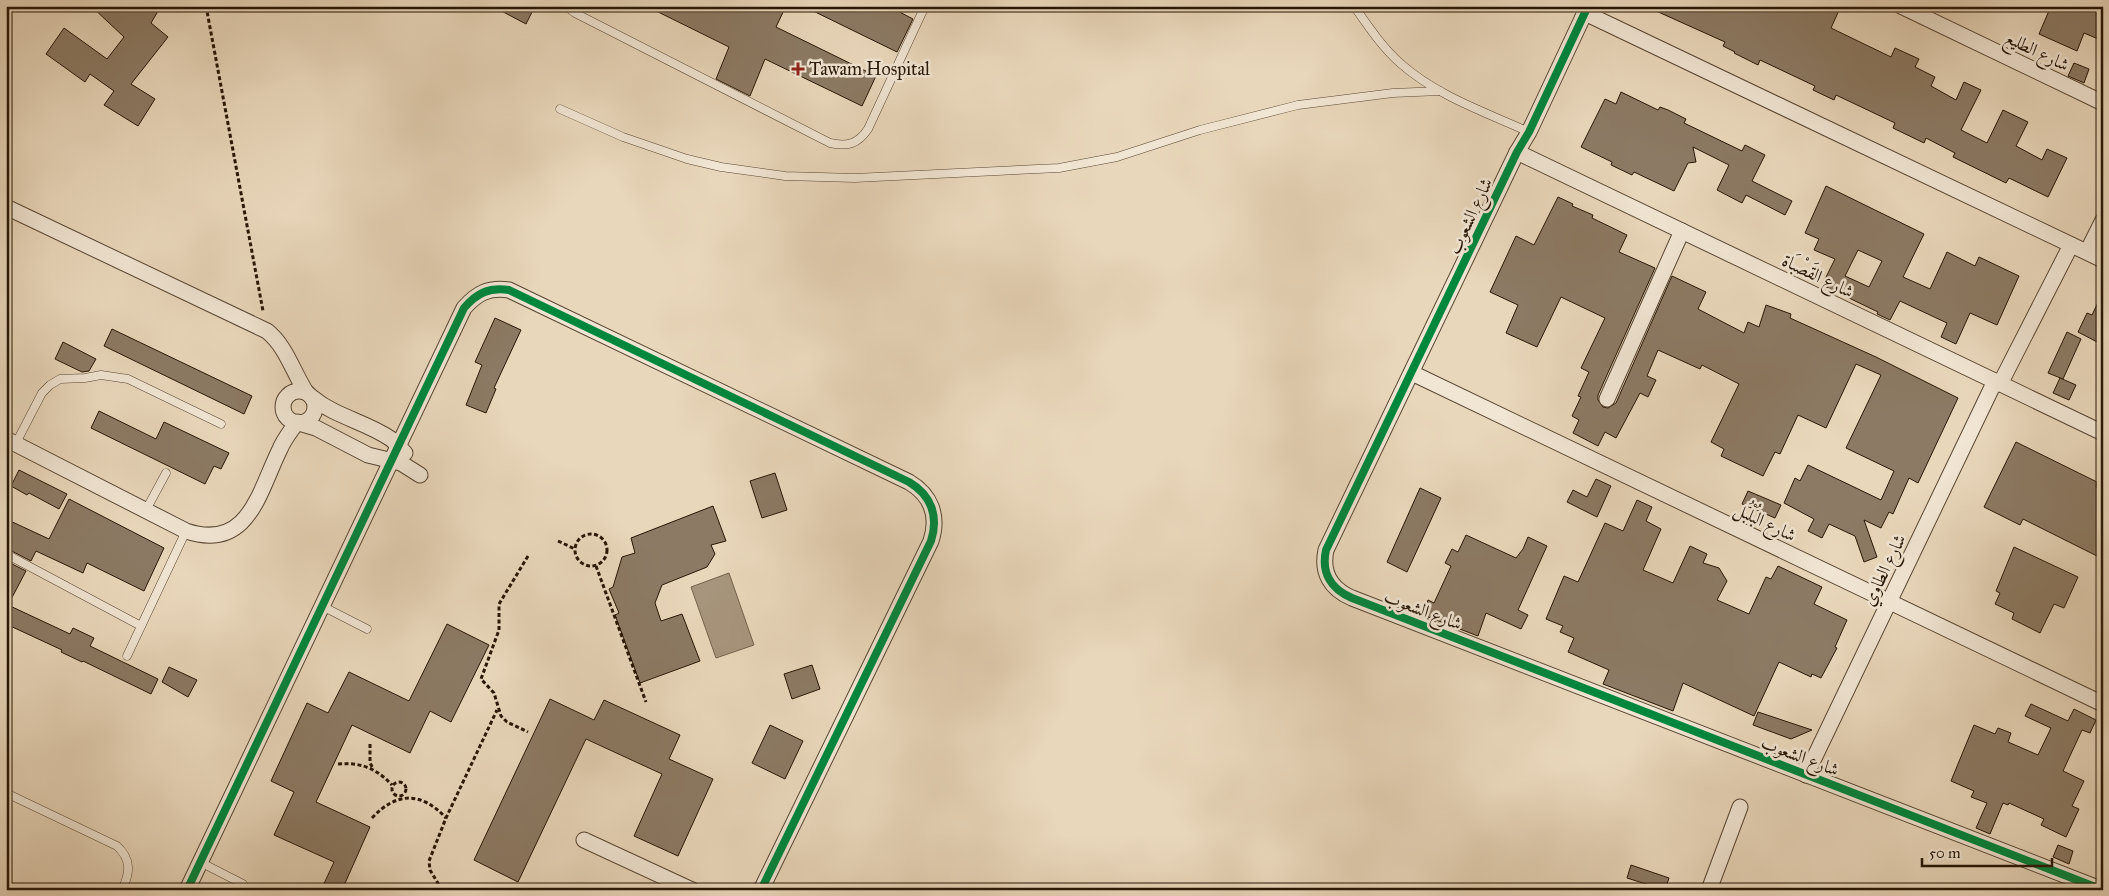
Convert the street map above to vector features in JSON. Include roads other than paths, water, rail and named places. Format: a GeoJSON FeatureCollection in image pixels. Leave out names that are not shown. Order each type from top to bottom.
{"type":"FeatureCollection","features":[{"type":"Feature","properties":{"kind":"street","name":"شارع الطليع"},"geometry":{"type":"LineString","coordinates":[[1901,6],[2103,103]]}},
{"type":"Feature","properties":{"kind":"street","name":"شارع الشعوب"},"geometry":{"type":"LineString","coordinates":[[1587,10],[1326,550],[1325,568],[1334,587],[1352,598],[2103,890]]}},
{"type":"Feature","properties":{"kind":"street"},"geometry":{"type":"LineString","coordinates":[[1587,10],[2103,260]]}},
{"type":"Feature","properties":{"kind":"street","name":"شارع القَصْبَاة"},"geometry":{"type":"LineString","coordinates":[[1517,152],[2103,433]]}},
{"type":"Feature","properties":{"kind":"street"},"geometry":{"type":"LineString","coordinates":[[6,207],[267,331],[275,338],[287,357],[310,395],[315,409],[310,419],[294,420]]}},
{"type":"Feature","properties":{"kind":"street"},"geometry":{"type":"LineString","coordinates":[[2087,252],[2103,220]]}},
{"type":"Feature","properties":{"kind":"street"},"geometry":{"type":"LineString","coordinates":[[1607,399],[1682,231]]}},
{"type":"Feature","properties":{"kind":"street","name":"شارع الطاوي"},"geometry":{"type":"LineString","coordinates":[[1806,775],[1998,383],[2071,245]]}},
{"type":"Feature","properties":{"kind":"street"},"geometry":{"type":"LineString","coordinates":[[187,890],[464,308],[472,298],[483,291],[496,288],[509,290],[521,295],[909,482],[925,494],[930,502],[935,521],[930,541],[761,890]]}},
{"type":"Feature","properties":{"kind":"street"},"geometry":{"type":"LineString","coordinates":[[287,357],[288,395]]}},
{"type":"Feature","properties":{"kind":"street","name":"شارع البُلْبُل"},"geometry":{"type":"LineString","coordinates":[[1412,373],[2103,704]]}},
{"type":"Feature","properties":{"kind":"street"},"geometry":{"type":"LineString","coordinates":[[395,453],[368,455],[316,428],[294,420],[283,404],[288,395],[294,391],[310,395],[328,409],[383,434],[395,453],[422,471]]}},
{"type":"Feature","properties":{"kind":"street"},"geometry":{"type":"LineString","coordinates":[[11,441],[186,531],[208,536],[221,535],[245,521],[253,510],[280,447],[294,420]]}},
{"type":"Feature","properties":{"kind":"street"},"geometry":{"type":"LineString","coordinates":[[1709,890],[1740,807]]}},
{"type":"Feature","properties":{"kind":"street"},"geometry":{"type":"LineString","coordinates":[[584,840],[692,890]]}},
{"type":"Feature","properties":{"kind":"lane"},"geometry":{"type":"LineString","coordinates":[[566,6],[575,13],[830,143],[841,146],[857,141],[868,128],[925,6]]}},
{"type":"Feature","properties":{"kind":"lane"},"geometry":{"type":"LineString","coordinates":[[1354,6],[1382,45],[1394,57],[1440,91],[1529,132]]}},
{"type":"Feature","properties":{"kind":"lane"},"geometry":{"type":"LineString","coordinates":[[560,108],[623,137],[696,161],[721,167],[785,176],[855,178],[1060,168],[1118,157],[1200,130],[1298,106],[1393,93],[1440,91]]}},
{"type":"Feature","properties":{"kind":"lane"},"geometry":{"type":"LineString","coordinates":[[11,441],[42,393],[50,385],[60,379],[101,375],[115,376],[134,381],[221,424]]}},
{"type":"Feature","properties":{"kind":"lane"},"geometry":{"type":"LineString","coordinates":[[146,510],[166,473]]}},
{"type":"Feature","properties":{"kind":"lane"},"geometry":{"type":"LineString","coordinates":[[127,656],[186,531]]}},
{"type":"Feature","properties":{"kind":"lane"},"geometry":{"type":"LineString","coordinates":[[6,554],[141,626]]}},
{"type":"Feature","properties":{"kind":"lane"},"geometry":{"type":"LineString","coordinates":[[322,606],[367,629]]}},
{"type":"Feature","properties":{"kind":"lane"},"geometry":{"type":"LineString","coordinates":[[6,793],[118,846],[124,852],[129,868],[122,890]]}},
{"type":"Feature","properties":{"kind":"lane"},"geometry":{"type":"LineString","coordinates":[[200,862],[243,884]]}},
{"type":"Feature","properties":{"kind":"place","name":"Tawam Hospital"},"geometry":{"type":"Point","coordinates":[798,69]}}]}
